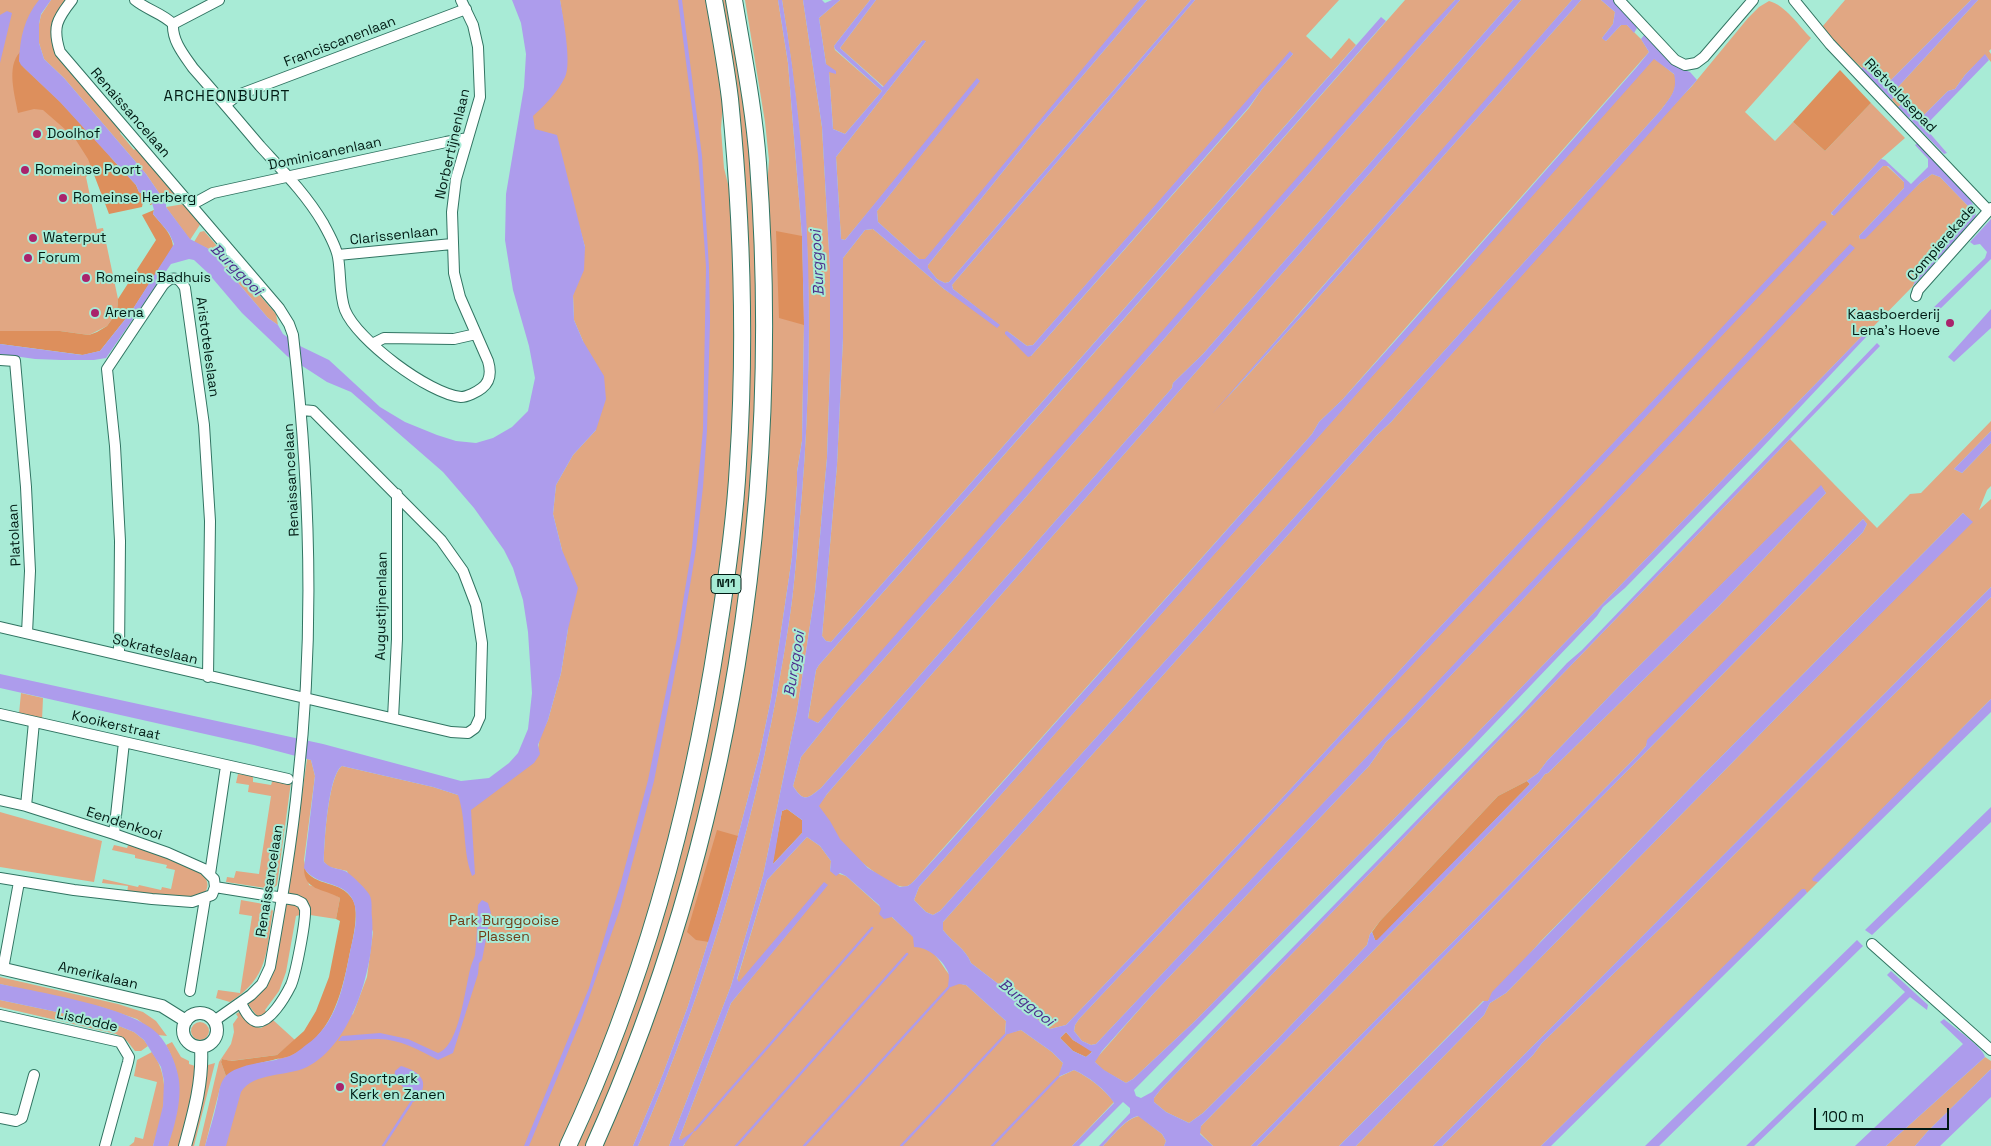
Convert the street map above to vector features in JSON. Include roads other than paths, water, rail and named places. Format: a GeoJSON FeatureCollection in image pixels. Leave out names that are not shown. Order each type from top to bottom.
{"type":"FeatureCollection","features":[{"type":"Feature","properties":{"kind":"highway","name":"N11"},"geometry":{"type":"LineString","coordinates":[[568,1146],[581,1119],[625,1007],[663,892],[686,802],[707,706],[727,576],[738,464],[742,328],[739,222],[730,96],[714,0]]}},
{"type":"Feature","properties":{"kind":"highway","name":"N11"},"geometry":{"type":"LineString","coordinates":[[594,1146],[646,1015],[684,896],[708,807],[729,709],[749,584],[759,479],[763,404],[763,279],[758,161],[751,101],[734,0]]}},
{"type":"Feature","properties":{"kind":"street","name":"Renaissancelaan"},"geometry":{"type":"LineString","coordinates":[[72,0],[60,14],[56,25],[56,38],[60,52],[279,308],[289,324],[293,335],[302,410],[309,549],[305,697],[300,764],[282,897],[270,967],[262,984],[241,1003],[214,1021]]}},
{"type":"Feature","properties":{"kind":"street"},"geometry":{"type":"LineString","coordinates":[[135,0],[153,12],[166,17],[173,24],[219,0]]}},
{"type":"Feature","properties":{"kind":"street"},"geometry":{"type":"LineString","coordinates":[[1619,0],[1675,60],[1685,65],[1696,63],[1704,57],[1753,0]]}},
{"type":"Feature","properties":{"kind":"street","name":"Rietveldsepad"},"geometry":{"type":"LineString","coordinates":[[1794,0],[1830,44],[1989,209]]}},
{"type":"Feature","properties":{"kind":"street","name":"Norbertijnenlaan"},"geometry":{"type":"LineString","coordinates":[[173,24],[172,33],[181,51],[193,68],[288,176],[323,223],[338,255],[344,308],[358,330],[372,344],[416,376],[444,392],[463,397],[480,390],[490,378],[488,361],[460,297],[454,273],[452,212],[456,180],[480,97],[481,70],[473,25],[463,4]]}},
{"type":"Feature","properties":{"kind":"street","name":"Franciscanenlaan"},"geometry":{"type":"LineString","coordinates":[[225,105],[238,95],[463,4]]}},
{"type":"Feature","properties":{"kind":"street","name":"Dominicanenlaan"},"geometry":{"type":"LineString","coordinates":[[191,205],[213,193],[468,138]]}},
{"type":"Feature","properties":{"kind":"street","name":"Compierekade"},"geometry":{"type":"LineString","coordinates":[[1916,296],[1918,290],[1989,209]]}},
{"type":"Feature","properties":{"kind":"street","name":"Clarissenlaan"},"geometry":{"type":"LineString","coordinates":[[338,255],[452,244]]}},
{"type":"Feature","properties":{"kind":"street","name":"Aristoteleslaan"},"geometry":{"type":"LineString","coordinates":[[119,655],[120,541],[115,446],[107,368],[163,285],[168,279],[175,278],[181,280],[185,288],[204,425],[210,521],[208,677]]}},
{"type":"Feature","properties":{"kind":"street"},"geometry":{"type":"LineString","coordinates":[[372,344],[384,338],[454,339],[476,334]]}},
{"type":"Feature","properties":{"kind":"street","name":"Platolaan"},"geometry":{"type":"LineString","coordinates":[[0,360],[15,361],[26,487],[30,571],[27,633]]}},
{"type":"Feature","properties":{"kind":"street"},"geometry":{"type":"LineString","coordinates":[[302,410],[313,411],[441,540],[463,571],[476,605],[482,643],[480,716],[475,728],[468,733],[451,732],[305,697]]}},
{"type":"Feature","properties":{"kind":"street","name":"Augustijnenlaan"},"geometry":{"type":"LineString","coordinates":[[393,718],[397,638],[397,494]]}},
{"type":"Feature","properties":{"kind":"street","name":"Sokrateslaan"},"geometry":{"type":"LineString","coordinates":[[0,627],[208,677],[305,697]]}},
{"type":"Feature","properties":{"kind":"street","name":"Kooikerstraat"},"geometry":{"type":"LineString","coordinates":[[0,714],[288,779]]}},
{"type":"Feature","properties":{"kind":"street"},"geometry":{"type":"LineString","coordinates":[[26,806],[34,722]]}},
{"type":"Feature","properties":{"kind":"street"},"geometry":{"type":"LineString","coordinates":[[114,834],[124,742]]}},
{"type":"Feature","properties":{"kind":"street"},"geometry":{"type":"LineString","coordinates":[[0,878],[152,899],[192,902],[205,899],[212,895],[215,887],[214,879],[210,874],[226,766]]}},
{"type":"Feature","properties":{"kind":"street","name":"Eendenkooi"},"geometry":{"type":"LineString","coordinates":[[0,800],[26,806],[168,853],[204,869],[210,874]]}},
{"type":"Feature","properties":{"kind":"street"},"geometry":{"type":"LineString","coordinates":[[2,968],[19,882]]}},
{"type":"Feature","properties":{"kind":"street"},"geometry":{"type":"LineString","coordinates":[[215,887],[282,897],[302,903],[305,909],[292,983],[280,1004],[262,1022],[254,1021],[241,1003]]}},
{"type":"Feature","properties":{"kind":"street"},"geometry":{"type":"LineString","coordinates":[[190,991],[205,899]]}},
{"type":"Feature","properties":{"kind":"street"},"geometry":{"type":"LineString","coordinates":[[1872,944],[1991,1050]]}},
{"type":"Feature","properties":{"kind":"street","name":"Amerikalaan"},"geometry":{"type":"LineString","coordinates":[[2,968],[162,1006],[186,1021]]}},
{"type":"Feature","properties":{"kind":"street"},"geometry":{"type":"LineString","coordinates":[[200,1014],[208,1016],[214,1021],[216,1029],[215,1038],[209,1044],[201,1047],[192,1045],[186,1039],[183,1030],[186,1021],[192,1016],[200,1014]]}},
{"type":"Feature","properties":{"kind":"street","name":"Lisdodde"},"geometry":{"type":"LineString","coordinates":[[0,1015],[120,1042],[129,1057],[106,1146]]}},
{"type":"Feature","properties":{"kind":"street"},"geometry":{"type":"LineString","coordinates":[[185,1146],[200,1086],[202,1068],[201,1047]]}},
{"type":"Feature","properties":{"kind":"street"},"geometry":{"type":"LineString","coordinates":[[0,1118],[16,1122],[22,1118],[34,1074]]}},
{"type":"Feature","properties":{"kind":"waterway"},"geometry":{"type":"LineString","coordinates":[[695,1130],[872,928]]}},
{"type":"Feature","properties":{"kind":"waterway"},"geometry":{"type":"LineString","coordinates":[[736,1146],[907,954]]}},
{"type":"Feature","properties":{"kind":"waterway"},"geometry":{"type":"LineString","coordinates":[[804,1146],[948,988]]}},
{"type":"Feature","properties":{"kind":"waterway"},"geometry":{"type":"LineString","coordinates":[[901,1146],[1005,1035]]}},
{"type":"Feature","properties":{"kind":"waterway"},"geometry":{"type":"LineString","coordinates":[[992,1146],[1058,1077]]}},
{"type":"Feature","properties":{"kind":"waterway"},"geometry":{"type":"LineString","coordinates":[[383,1146],[411,1103]]}},
{"type":"Feature","properties":{"kind":"place","name":"Doolhof"},"geometry":{"type":"Point","coordinates":[37,134]}},
{"type":"Feature","properties":{"kind":"place","name":"Romeinse Poort"},"geometry":{"type":"Point","coordinates":[25,170]}},
{"type":"Feature","properties":{"kind":"place","name":"Romeinse Herberg"},"geometry":{"type":"Point","coordinates":[63,198]}},
{"type":"Feature","properties":{"kind":"place","name":"Waterput"},"geometry":{"type":"Point","coordinates":[33,238]}},
{"type":"Feature","properties":{"kind":"place","name":"Forum"},"geometry":{"type":"Point","coordinates":[28,258]}},
{"type":"Feature","properties":{"kind":"place","name":"Romeins Badhuis"},"geometry":{"type":"Point","coordinates":[86,278]}},
{"type":"Feature","properties":{"kind":"place","name":"Arena"},"geometry":{"type":"Point","coordinates":[95,313]}},
{"type":"Feature","properties":{"kind":"place","name":"Kaasboerderij Lena's Hoeve"},"geometry":{"type":"Point","coordinates":[1950,323]}},
{"type":"Feature","properties":{"kind":"place","name":"Sportpark Kerk en Zanen"},"geometry":{"type":"Point","coordinates":[340,1087]}},
{"type":"Feature","properties":{"kind":"district","name":"ARCHEONBUURT"},"geometry":{"type":"Point","coordinates":[227,97]}},
{"type":"Feature","properties":{"kind":"water label","name":"Burggooi"},"geometry":{"type":"Point","coordinates":[818,263]}},
{"type":"Feature","properties":{"kind":"water label","name":"Burggooi"},"geometry":{"type":"Point","coordinates":[236,270]}},
{"type":"Feature","properties":{"kind":"water label","name":"Burggooi"},"geometry":{"type":"Point","coordinates":[795,664]}},
{"type":"Feature","properties":{"kind":"water label","name":"Burggooi"},"geometry":{"type":"Point","coordinates":[1026,1003]}},
{"type":"Feature","properties":{"kind":"park label","name":"Park Burggooise Plassen"},"geometry":{"type":"Point","coordinates":[504,930]}}]}
